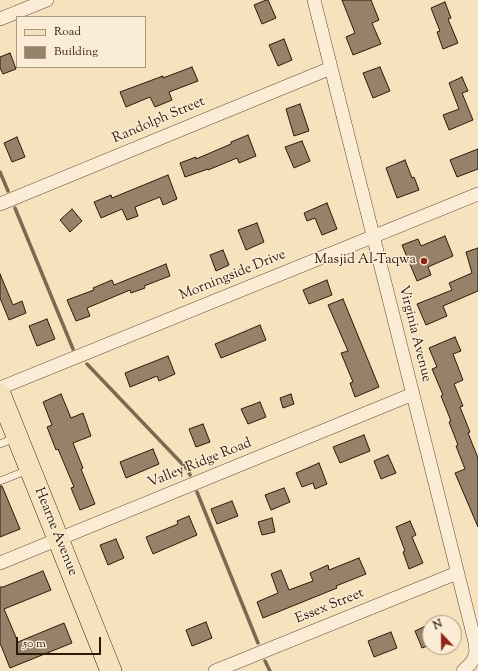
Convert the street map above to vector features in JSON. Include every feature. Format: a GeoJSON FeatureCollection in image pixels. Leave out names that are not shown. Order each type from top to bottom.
{"type":"FeatureCollection","features":[{"type":"Feature","properties":{"kind":"main road","name":"Hearne Avenue"},"geometry":{"type":"LineString","coordinates":[[0,394],[9,440],[30,469],[111,671]]}},
{"type":"Feature","properties":{"kind":"street"},"geometry":{"type":"LineString","coordinates":[[0,19],[47,0]]}},
{"type":"Feature","properties":{"kind":"street","name":"Virginia Avenue"},"geometry":{"type":"LineString","coordinates":[[314,0],[372,237],[476,647],[474,658],[463,671]]}},
{"type":"Feature","properties":{"kind":"street","name":"Randolph Street"},"geometry":{"type":"LineString","coordinates":[[0,204],[331,68]]}},
{"type":"Feature","properties":{"kind":"street","name":"Morningside Drive"},"geometry":{"type":"LineString","coordinates":[[0,388],[478,194]]}},
{"type":"Feature","properties":{"kind":"street","name":"Valley Ridge Road"},"geometry":{"type":"LineString","coordinates":[[0,563],[413,394]]}},
{"type":"Feature","properties":{"kind":"street","name":"Essex Street"},"geometry":{"type":"LineString","coordinates":[[215,671],[458,573]]}},
{"type":"Feature","properties":{"kind":"lane"},"geometry":{"type":"LineString","coordinates":[[0,481],[30,469]]}},
{"type":"Feature","properties":{"kind":"building"},"geometry":{"type":"Polygon","coordinates":[[[268,0],[276,18],[262,24],[254,5],[268,0]]]}},
{"type":"Feature","properties":{"kind":"building"},"geometry":{"type":"Polygon","coordinates":[[[342,0],[371,0],[379,20],[372,23],[381,44],[353,55],[346,37],[355,33],[342,0]]]}},
{"type":"Feature","properties":{"kind":"building"},"geometry":{"type":"Polygon","coordinates":[[[445,2],[451,18],[448,19],[458,43],[443,49],[437,32],[440,31],[431,8],[445,2]]]}},
{"type":"Feature","properties":{"kind":"building"},"geometry":{"type":"Polygon","coordinates":[[[284,39],[292,60],[278,66],[269,45],[284,39]]]}},
{"type":"Feature","properties":{"kind":"building"},"geometry":{"type":"Polygon","coordinates":[[[10,53],[16,69],[3,74],[0,68],[0,57],[10,53]]]}},
{"type":"Feature","properties":{"kind":"building"},"geometry":{"type":"Polygon","coordinates":[[[192,67],[198,81],[169,92],[172,100],[155,107],[150,97],[126,107],[120,92],[192,67]]]}},
{"type":"Feature","properties":{"kind":"building"},"geometry":{"type":"Polygon","coordinates":[[[380,67],[390,91],[373,98],[363,73],[380,67]]]}},
{"type":"Feature","properties":{"kind":"building"},"geometry":{"type":"Polygon","coordinates":[[[462,77],[468,91],[462,93],[473,120],[449,130],[443,115],[459,109],[449,83],[462,77]]]}},
{"type":"Feature","properties":{"kind":"building"},"geometry":{"type":"Polygon","coordinates":[[[300,104],[309,131],[294,136],[286,109],[300,104]]]}},
{"type":"Feature","properties":{"kind":"building"},"geometry":{"type":"Polygon","coordinates":[[[248,135],[256,156],[239,163],[237,158],[208,170],[185,177],[180,163],[196,157],[196,159],[248,135]]]}},
{"type":"Feature","properties":{"kind":"building"},"geometry":{"type":"Polygon","coordinates":[[[17,137],[25,157],[12,162],[4,143],[17,137]]]}},
{"type":"Feature","properties":{"kind":"building"},"geometry":{"type":"Polygon","coordinates":[[[302,141],[310,161],[294,168],[285,147],[302,141]]]}},
{"type":"Feature","properties":{"kind":"building"},"geometry":{"type":"Polygon","coordinates":[[[478,149],[478,169],[457,177],[450,160],[478,149]]]}},
{"type":"Feature","properties":{"kind":"building"},"geometry":{"type":"Polygon","coordinates":[[[405,160],[412,178],[414,177],[419,190],[397,198],[386,168],[405,160]]]}},
{"type":"Feature","properties":{"kind":"building"},"geometry":{"type":"Polygon","coordinates":[[[168,175],[177,199],[163,205],[160,197],[135,207],[138,216],[127,220],[122,209],[101,218],[94,202],[111,195],[112,198],[168,175]]]}},
{"type":"Feature","properties":{"kind":"building"},"geometry":{"type":"Polygon","coordinates":[[[327,203],[337,229],[322,235],[315,218],[307,221],[304,213],[327,203]]]}},
{"type":"Feature","properties":{"kind":"building"},"geometry":{"type":"Polygon","coordinates":[[[72,209],[82,221],[70,232],[60,220],[72,209]]]}},
{"type":"Feature","properties":{"kind":"building"},"geometry":{"type":"Polygon","coordinates":[[[257,223],[264,242],[246,250],[238,230],[257,223]]]}},
{"type":"Feature","properties":{"kind":"building","name":"Masjid Al-Taqwa"},"geometry":{"type":"Polygon","coordinates":[[[445,236],[453,256],[428,267],[431,275],[417,281],[402,245],[418,239],[421,246],[445,236]]]}},
{"type":"Feature","properties":{"kind":"building"},"geometry":{"type":"Polygon","coordinates":[[[478,248],[478,291],[443,306],[447,316],[426,325],[417,304],[452,290],[449,283],[472,273],[466,252],[478,248]]]}},
{"type":"Feature","properties":{"kind":"building"},"geometry":{"type":"Polygon","coordinates":[[[223,250],[229,265],[216,271],[210,255],[223,250]]]}},
{"type":"Feature","properties":{"kind":"building"},"geometry":{"type":"Polygon","coordinates":[[[166,264],[170,276],[144,286],[145,288],[131,293],[130,290],[87,308],[90,316],[76,321],[67,300],[94,290],[93,288],[112,280],[114,285],[166,264]]]}},
{"type":"Feature","properties":{"kind":"building"},"geometry":{"type":"Polygon","coordinates":[[[0,274],[13,305],[22,301],[26,313],[9,320],[0,298],[0,274]]]}},
{"type":"Feature","properties":{"kind":"building"},"geometry":{"type":"Polygon","coordinates":[[[327,280],[332,295],[309,304],[303,290],[327,280]]]}},
{"type":"Feature","properties":{"kind":"building"},"geometry":{"type":"Polygon","coordinates":[[[343,299],[379,387],[355,397],[350,383],[353,382],[341,353],[348,351],[328,305],[343,299]]]}},
{"type":"Feature","properties":{"kind":"building"},"geometry":{"type":"Polygon","coordinates":[[[47,319],[55,339],[37,346],[29,326],[47,319]]]}},
{"type":"Feature","properties":{"kind":"building"},"geometry":{"type":"Polygon","coordinates":[[[260,325],[266,340],[221,358],[215,344],[260,325]]]}},
{"type":"Feature","properties":{"kind":"building"},"geometry":{"type":"Polygon","coordinates":[[[455,337],[461,351],[453,354],[463,380],[454,384],[463,406],[460,407],[470,432],[468,433],[478,458],[478,527],[455,473],[465,469],[449,422],[451,421],[441,396],[443,395],[432,369],[437,367],[429,348],[455,337]]]}},
{"type":"Feature","properties":{"kind":"building"},"geometry":{"type":"Polygon","coordinates":[[[168,356],[175,374],[159,381],[157,376],[130,387],[125,373],[168,356]]]}},
{"type":"Feature","properties":{"kind":"building"},"geometry":{"type":"Polygon","coordinates":[[[61,394],[71,418],[83,413],[91,436],[73,443],[83,468],[81,469],[95,504],[80,510],[71,488],[74,487],[58,449],[56,450],[47,427],[52,425],[43,402],[61,394]]]}},
{"type":"Feature","properties":{"kind":"building"},"geometry":{"type":"Polygon","coordinates":[[[291,394],[294,404],[283,408],[280,398],[291,394]]]}},
{"type":"Feature","properties":{"kind":"building"},"geometry":{"type":"Polygon","coordinates":[[[260,402],[266,417],[248,424],[241,409],[260,402]]]}},
{"type":"Feature","properties":{"kind":"building"},"geometry":{"type":"Polygon","coordinates":[[[203,424],[210,442],[196,447],[189,429],[203,424]]]}},
{"type":"Feature","properties":{"kind":"building"},"geometry":{"type":"Polygon","coordinates":[[[364,435],[370,451],[340,463],[333,447],[364,435]]]}},
{"type":"Feature","properties":{"kind":"building"},"geometry":{"type":"Polygon","coordinates":[[[153,449],[159,464],[126,478],[120,462],[153,449]]]}},
{"type":"Feature","properties":{"kind":"building"},"geometry":{"type":"Polygon","coordinates":[[[388,455],[396,473],[381,479],[374,461],[388,455]]]}},
{"type":"Feature","properties":{"kind":"building"},"geometry":{"type":"Polygon","coordinates":[[[319,463],[327,484],[315,489],[313,483],[302,487],[296,473],[319,463]]]}},
{"type":"Feature","properties":{"kind":"building"},"geometry":{"type":"Polygon","coordinates":[[[0,486],[2,486],[20,529],[0,537],[0,486]]]}},
{"type":"Feature","properties":{"kind":"building"},"geometry":{"type":"Polygon","coordinates":[[[284,488],[290,502],[271,510],[265,495],[284,488]]]}},
{"type":"Feature","properties":{"kind":"building"},"geometry":{"type":"Polygon","coordinates":[[[232,501],[238,516],[217,524],[211,509],[232,501]]]}},
{"type":"Feature","properties":{"kind":"building"},"geometry":{"type":"Polygon","coordinates":[[[189,516],[197,535],[153,554],[146,537],[178,524],[177,521],[189,516]]]}},
{"type":"Feature","properties":{"kind":"building"},"geometry":{"type":"Polygon","coordinates":[[[272,518],[275,532],[262,535],[258,522],[272,518]]]}},
{"type":"Feature","properties":{"kind":"building"},"geometry":{"type":"Polygon","coordinates":[[[410,521],[416,535],[412,537],[423,563],[409,569],[403,552],[405,551],[396,527],[410,521]]]}},
{"type":"Feature","properties":{"kind":"building"},"geometry":{"type":"Polygon","coordinates":[[[116,539],[124,558],[108,565],[100,545],[116,539]]]}},
{"type":"Feature","properties":{"kind":"building"},"geometry":{"type":"Polygon","coordinates":[[[359,558],[366,574],[336,586],[337,588],[263,618],[257,602],[278,593],[271,574],[281,570],[289,590],[313,581],[310,573],[328,565],[329,570],[359,558]]]}},
{"type":"Feature","properties":{"kind":"building"},"geometry":{"type":"Polygon","coordinates":[[[43,571],[51,590],[4,609],[18,642],[64,623],[72,643],[10,668],[0,643],[0,587],[43,571]]]}},
{"type":"Feature","properties":{"kind":"building"},"geometry":{"type":"Polygon","coordinates":[[[206,622],[212,638],[192,646],[186,630],[206,622]]]}},
{"type":"Feature","properties":{"kind":"building"},"geometry":{"type":"Polygon","coordinates":[[[422,628],[422,648],[415,631],[422,628]]]}},
{"type":"Feature","properties":{"kind":"building"},"geometry":{"type":"Polygon","coordinates":[[[391,632],[397,648],[374,657],[368,641],[391,632]]]}},
{"type":"Feature","properties":{"kind":"waterway"},"geometry":{"type":"LineString","coordinates":[[0,172],[8,191]]}},
{"type":"Feature","properties":{"kind":"waterway"},"geometry":{"type":"LineString","coordinates":[[15,208],[73,349]]}},
{"type":"Feature","properties":{"kind":"waterway"},"geometry":{"type":"LineString","coordinates":[[87,364],[188,470],[190,475]]}},
{"type":"Feature","properties":{"kind":"waterway"},"geometry":{"type":"LineString","coordinates":[[197,492],[258,643]]}},
{"type":"Feature","properties":{"kind":"waterway"},"geometry":{"type":"LineString","coordinates":[[265,661],[270,671]]}},
{"type":"Feature","properties":{"kind":"place","name":"Masjid Al-Taqwa"},"geometry":{"type":"Point","coordinates":[424,261]}}]}
